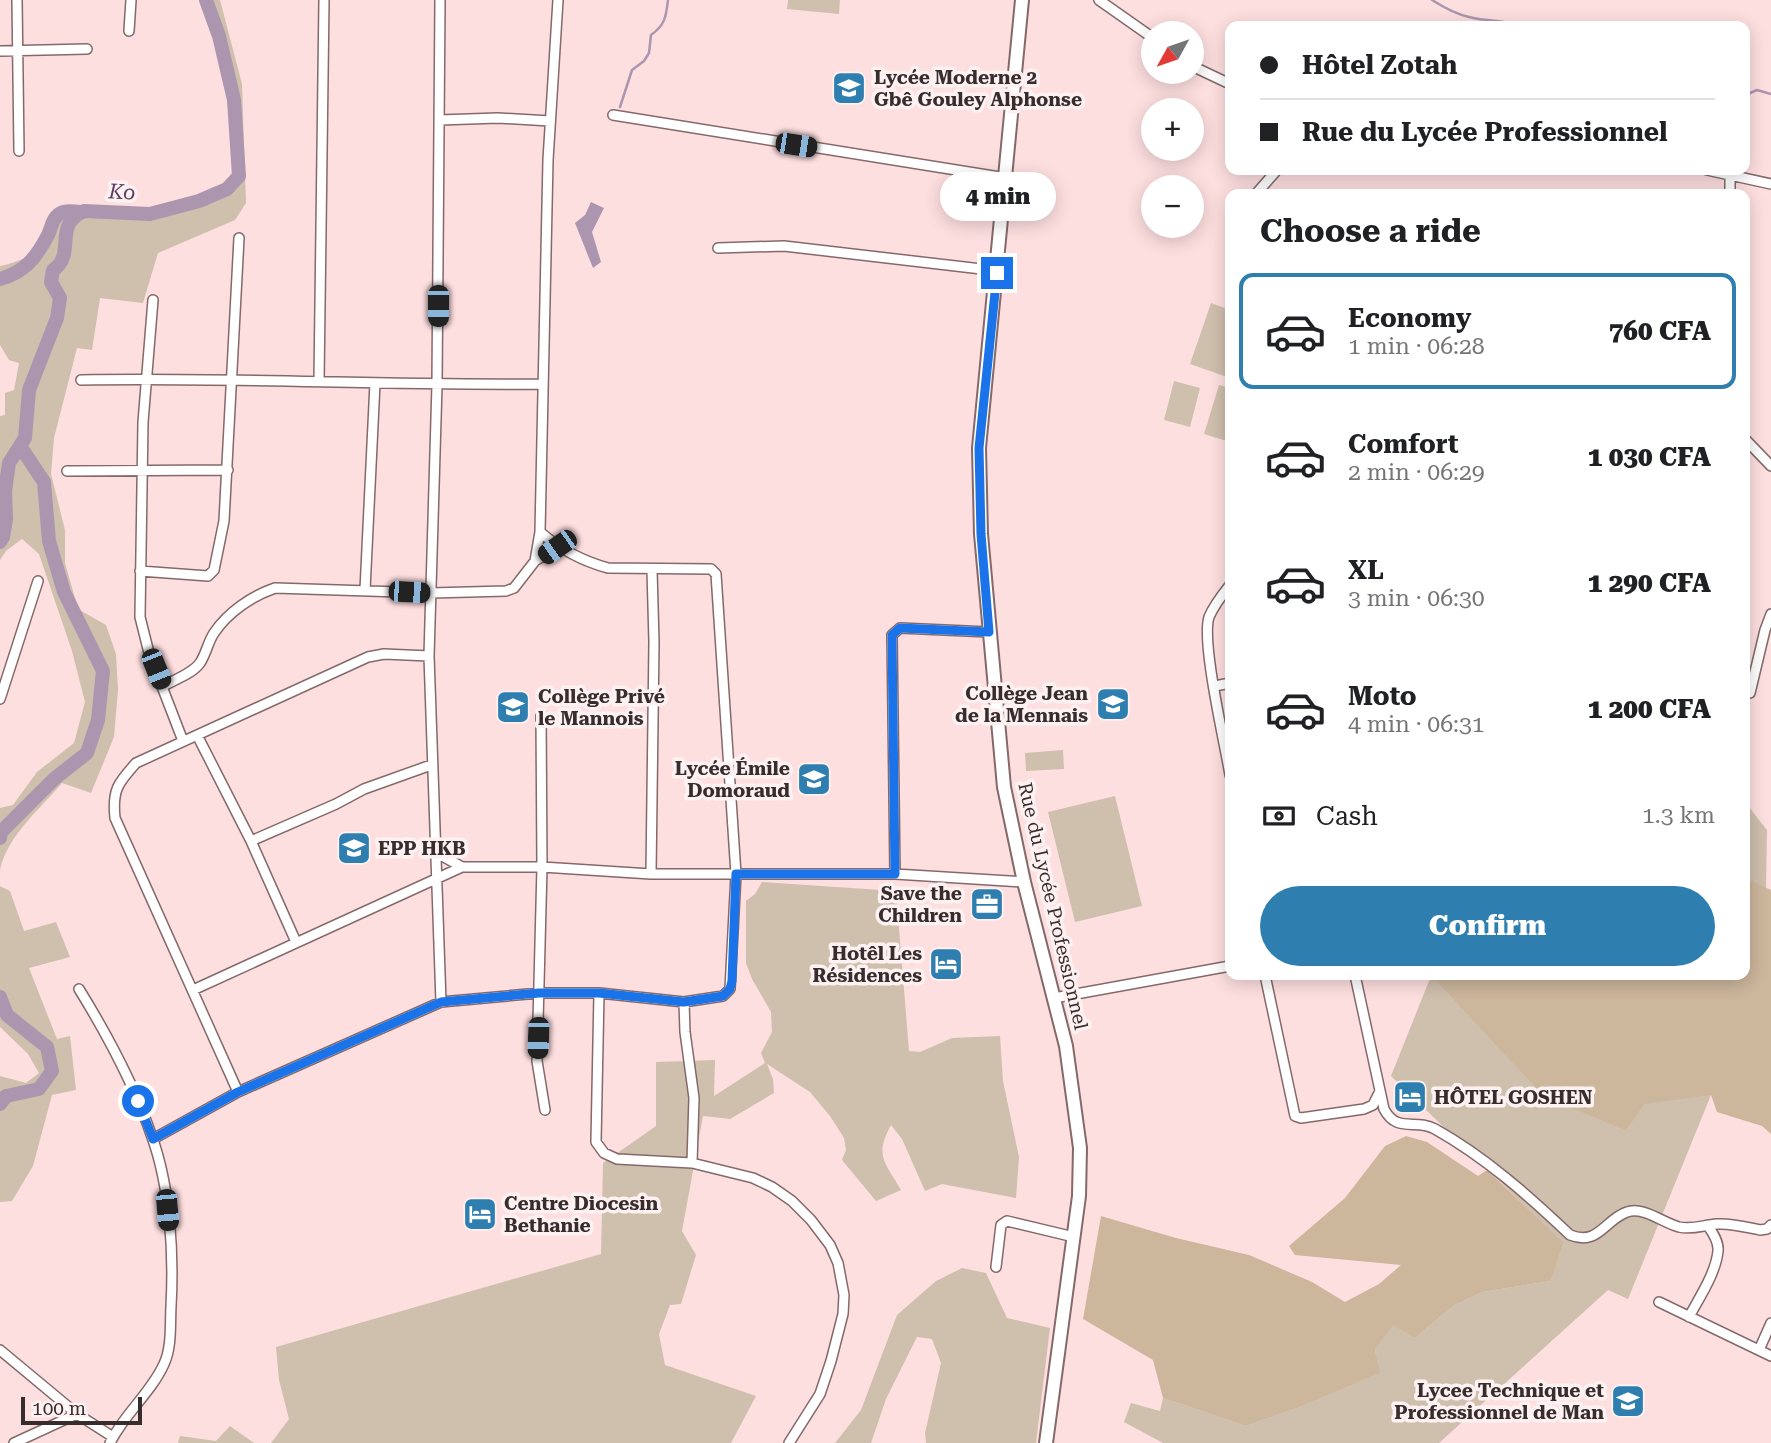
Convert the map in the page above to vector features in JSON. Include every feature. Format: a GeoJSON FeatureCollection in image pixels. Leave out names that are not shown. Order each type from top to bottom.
{"type":"FeatureCollection","features":[{"type":"Feature","properties":{"kind":"main road","name":"Rue du Lycée Professionnel"},"geometry":{"type":"LineString","coordinates":[[1022,0],[979,448],[981,534],[1004,787],[1024,882],[1066,1046],[1080,1148],[1079,1196],[1046,1443]]}},
{"type":"Feature","properties":{"kind":"street"},"geometry":{"type":"LineString","coordinates":[[17,0],[19,151]]}},
{"type":"Feature","properties":{"kind":"street"},"geometry":{"type":"LineString","coordinates":[[130,31],[131,0]]}},
{"type":"Feature","properties":{"kind":"street"},"geometry":{"type":"LineString","coordinates":[[319,382],[324,0]]}},
{"type":"Feature","properties":{"kind":"street"},"geometry":{"type":"LineString","coordinates":[[440,0],[437,386],[429,656],[441,1002]]}},
{"type":"Feature","properties":{"kind":"street"},"geometry":{"type":"LineString","coordinates":[[535,561],[540,532],[550,121],[558,0]]}},
{"type":"Feature","properties":{"kind":"street"},"geometry":{"type":"LineString","coordinates":[[1099,0],[1141,30]]}},
{"type":"Feature","properties":{"kind":"street"},"geometry":{"type":"LineString","coordinates":[[0,51],[87,49]]}},
{"type":"Feature","properties":{"kind":"street"},"geometry":{"type":"LineString","coordinates":[[1204,72],[1225,82]]}},
{"type":"Feature","properties":{"kind":"street"},"geometry":{"type":"LineString","coordinates":[[613,116],[1006,178]]}},
{"type":"Feature","properties":{"kind":"street"},"geometry":{"type":"LineString","coordinates":[[440,120],[498,118],[550,121]]}},
{"type":"Feature","properties":{"kind":"street"},"geometry":{"type":"LineString","coordinates":[[1260,189],[1273,175]]}},
{"type":"Feature","properties":{"kind":"street"},"geometry":{"type":"LineString","coordinates":[[1730,189],[1730,175],[1771,184]]}},
{"type":"Feature","properties":{"kind":"street"},"geometry":{"type":"LineString","coordinates":[[140,570],[211,575],[225,521],[239,238]]}},
{"type":"Feature","properties":{"kind":"street"},"geometry":{"type":"LineString","coordinates":[[718,248],[784,246],[995,270]]}},
{"type":"Feature","properties":{"kind":"street"},"geometry":{"type":"LineString","coordinates":[[153,300],[143,422],[140,617],[149,653],[183,741]]}},
{"type":"Feature","properties":{"kind":"street"},"geometry":{"type":"LineString","coordinates":[[81,380],[233,379],[437,386],[543,384]]}},
{"type":"Feature","properties":{"kind":"street"},"geometry":{"type":"LineString","coordinates":[[365,590],[375,383]]}},
{"type":"Feature","properties":{"kind":"street"},"geometry":{"type":"LineString","coordinates":[[1750,444],[1771,466]]}},
{"type":"Feature","properties":{"kind":"street"},"geometry":{"type":"LineString","coordinates":[[66,471],[228,470]]}},
{"type":"Feature","properties":{"kind":"street"},"geometry":{"type":"LineString","coordinates":[[153,1139],[238,1092],[441,1002],[539,993],[599,993],[684,1002],[723,996],[730,989],[736,874],[716,574],[711,569],[652,570],[595,565],[557,547],[540,532]]}},
{"type":"Feature","properties":{"kind":"street"},"geometry":{"type":"LineString","coordinates":[[163,686],[200,663],[214,633],[228,617],[263,592],[275,588],[431,593],[506,591],[514,588],[535,561],[557,547]]}},
{"type":"Feature","properties":{"kind":"street"},"geometry":{"type":"LineString","coordinates":[[651,874],[654,642],[652,570]]}},
{"type":"Feature","properties":{"kind":"street"},"geometry":{"type":"LineString","coordinates":[[0,699],[38,582]]}},
{"type":"Feature","properties":{"kind":"street"},"geometry":{"type":"LineString","coordinates":[[1225,591],[1208,620],[1208,646],[1225,745]]}},
{"type":"Feature","properties":{"kind":"street"},"geometry":{"type":"LineString","coordinates":[[1751,693],[1771,614]]}},
{"type":"Feature","properties":{"kind":"street"},"geometry":{"type":"LineString","coordinates":[[895,874],[892,635],[900,628],[989,632]]}},
{"type":"Feature","properties":{"kind":"street"},"geometry":{"type":"LineString","coordinates":[[238,1092],[115,818],[114,792],[136,763],[368,657],[384,654],[429,656]]}},
{"type":"Feature","properties":{"kind":"street"},"geometry":{"type":"LineString","coordinates":[[1215,686],[1225,684]]}},
{"type":"Feature","properties":{"kind":"street"},"geometry":{"type":"LineString","coordinates":[[541,714],[542,867],[537,1061],[545,1110]]}},
{"type":"Feature","properties":{"kind":"street"},"geometry":{"type":"LineString","coordinates":[[197,735],[251,841],[296,942]]}},
{"type":"Feature","properties":{"kind":"street"},"geometry":{"type":"LineString","coordinates":[[251,841],[364,789],[431,765]]}},
{"type":"Feature","properties":{"kind":"street"},"geometry":{"type":"LineString","coordinates":[[437,853],[462,867]]}},
{"type":"Feature","properties":{"kind":"street"},"geometry":{"type":"LineString","coordinates":[[193,990],[462,867],[542,867],[651,874],[895,874],[1024,882]]}},
{"type":"Feature","properties":{"kind":"street"},"geometry":{"type":"LineString","coordinates":[[1054,998],[1225,967]]}},
{"type":"Feature","properties":{"kind":"street"},"geometry":{"type":"LineString","coordinates":[[1266,980],[1295,1116],[1301,1118],[1364,1109],[1373,1105],[1380,1090]]}},
{"type":"Feature","properties":{"kind":"street"},"geometry":{"type":"LineString","coordinates":[[1356,980],[1388,1116],[1398,1123],[1430,1126],[1448,1136],[1513,1185],[1570,1235],[1581,1239],[1595,1235],[1628,1212],[1645,1213],[1692,1229],[1729,1224],[1760,1230],[1771,1225]]}},
{"type":"Feature","properties":{"kind":"street"},"geometry":{"type":"LineString","coordinates":[[0,1350],[111,1440],[156,1377],[165,1362],[169,1345],[172,1275],[165,1188],[153,1139],[131,1082],[107,1034],[79,989]]}},
{"type":"Feature","properties":{"kind":"street"},"geometry":{"type":"LineString","coordinates":[[599,993],[596,1142],[604,1153],[617,1159],[692,1163],[753,1178],[792,1201],[830,1245],[838,1263],[844,1295],[843,1314],[831,1361],[820,1394],[789,1443]]}},
{"type":"Feature","properties":{"kind":"street"},"geometry":{"type":"LineString","coordinates":[[684,1002],[685,1032],[694,1098],[692,1163]]}},
{"type":"Feature","properties":{"kind":"street"},"geometry":{"type":"LineString","coordinates":[[996,1267],[1001,1225],[1007,1221],[1074,1237]]}},
{"type":"Feature","properties":{"kind":"street"},"geometry":{"type":"LineString","coordinates":[[1689,1317],[1714,1267],[1718,1251],[1717,1241],[1708,1226]]}},
{"type":"Feature","properties":{"kind":"street"},"geometry":{"type":"LineString","coordinates":[[1659,1302],[1771,1356]]}},
{"type":"Feature","properties":{"kind":"street"},"geometry":{"type":"LineString","coordinates":[[1759,1350],[1771,1323]]}},
{"type":"Feature","properties":{"kind":"street"},"geometry":{"type":"LineString","coordinates":[[14,1443],[77,1414]]}},
{"type":"Feature","properties":{"kind":"shaded area"},"geometry":{"type":"Polygon","coordinates":[[[206,0],[220,0],[242,84],[246,203],[235,220],[158,253],[143,303],[100,298],[92,350],[77,348],[54,438],[51,474],[65,530],[65,563],[78,609],[106,625],[116,654],[118,690],[114,737],[91,793],[62,783],[17,834],[0,870],[0,808],[13,805],[37,772],[74,743],[85,702],[72,651],[39,554],[22,539],[6,551],[0,560],[0,416],[5,415],[5,393],[14,390],[19,363],[9,360],[0,345],[0,266],[21,260],[39,249],[60,214],[86,211],[146,214],[163,211],[222,192],[239,176],[234,100],[219,36],[206,0]]]}},
{"type":"Feature","properties":{"kind":"shaded area"},"geometry":{"type":"Polygon","coordinates":[[[788,0],[840,0],[839,14],[787,9],[788,0]]]}},
{"type":"Feature","properties":{"kind":"shaded area"},"geometry":{"type":"Polygon","coordinates":[[[591,202],[604,208],[592,232],[601,262],[593,268],[575,223],[585,215],[591,202]]]}},
{"type":"Feature","properties":{"kind":"shaded area"},"geometry":{"type":"Polygon","coordinates":[[[1211,303],[1225,308],[1225,376],[1190,364],[1211,303]]]}},
{"type":"Feature","properties":{"kind":"shaded area"},"geometry":{"type":"Polygon","coordinates":[[[1174,381],[1200,388],[1190,427],[1164,420],[1174,381]]]}},
{"type":"Feature","properties":{"kind":"shaded area"},"geometry":{"type":"Polygon","coordinates":[[[1219,385],[1225,387],[1225,440],[1204,434],[1219,385]]]}},
{"type":"Feature","properties":{"kind":"shaded area"},"geometry":{"type":"Polygon","coordinates":[[[1063,750],[1064,769],[1026,771],[1025,753],[1063,750]]]}},
{"type":"Feature","properties":{"kind":"shaded area"},"geometry":{"type":"Polygon","coordinates":[[[1115,796],[1142,906],[1075,922],[1048,812],[1115,796]]]}},
{"type":"Feature","properties":{"kind":"shaded area"},"geometry":{"type":"Polygon","coordinates":[[[1750,808],[1767,830],[1766,889],[1750,881],[1750,808]]]}},
{"type":"Feature","properties":{"kind":"shaded area"},"geometry":{"type":"Polygon","coordinates":[[[1750,880],[1771,890],[1771,1134],[1762,1126],[1717,1112],[1711,1095],[1644,1104],[1626,1131],[1544,1096],[1435,980],[1750,980],[1750,880]]]}},
{"type":"Feature","properties":{"kind":"shaded area"},"geometry":{"type":"Polygon","coordinates":[[[762,882],[896,891],[909,1051],[920,1052],[952,1038],[1000,1036],[1003,1081],[1019,1157],[1016,1198],[942,1184],[925,1191],[902,1139],[891,1125],[882,1152],[886,1165],[901,1190],[876,1201],[842,1160],[846,1150],[844,1138],[830,1116],[810,1092],[767,1064],[773,1079],[774,1093],[730,1119],[703,1116],[682,1231],[696,1255],[681,1304],[670,1305],[659,1334],[665,1365],[756,1396],[731,1443],[271,1443],[289,1419],[279,1380],[276,1347],[601,1254],[603,1163],[656,1126],[656,1062],[715,1060],[714,1096],[765,1063],[761,1053],[772,1032],[771,1012],[746,963],[746,901],[755,894],[762,882]]]}},
{"type":"Feature","properties":{"kind":"shaded area"},"geometry":{"type":"Polygon","coordinates":[[[0,886],[10,891],[24,931],[56,922],[70,957],[29,968],[57,1039],[70,1036],[76,1090],[52,1095],[33,1166],[12,1201],[0,1202],[0,1076],[26,1083],[39,1073],[28,1054],[0,1027],[0,886]]]}},
{"type":"Feature","properties":{"kind":"shaded area"},"geometry":{"type":"Polygon","coordinates":[[[1429,980],[1435,980],[1544,1095],[1626,1131],[1643,1104],[1671,1090],[1711,1095],[1628,1299],[1608,1290],[1439,1443],[1163,1443],[1124,1422],[1131,1403],[1160,1411],[1163,1398],[1246,1426],[1300,1407],[1379,1373],[1375,1350],[1393,1324],[1415,1338],[1453,1306],[1482,1292],[1551,1281],[1562,1242],[1391,1076],[1429,980]]]}},
{"type":"Feature","properties":{"kind":"shaded area"},"geometry":{"type":"Polygon","coordinates":[[[1406,1136],[1427,1142],[1478,1176],[1487,1170],[1563,1242],[1551,1281],[1482,1292],[1453,1306],[1415,1338],[1393,1325],[1375,1350],[1380,1373],[1300,1407],[1246,1426],[1163,1398],[1153,1360],[1083,1319],[1101,1216],[1176,1238],[1249,1255],[1312,1282],[1345,1302],[1379,1284],[1401,1265],[1295,1255],[1289,1246],[1345,1198],[1385,1146],[1406,1136]]]}},
{"type":"Feature","properties":{"kind":"shaded area"},"geometry":{"type":"Polygon","coordinates":[[[962,1268],[986,1273],[1007,1318],[1050,1328],[1036,1443],[926,1443],[925,1433],[941,1363],[932,1339],[917,1337],[886,1399],[871,1443],[835,1443],[861,1410],[897,1315],[936,1281],[962,1268]]]}},
{"type":"Feature","properties":{"kind":"shaded area"},"geometry":{"type":"Polygon","coordinates":[[[230,1426],[254,1443],[178,1443],[180,1436],[216,1441],[230,1426]]]}},
{"type":"Feature","properties":{"kind":"waterway","name":"Ko"},"geometry":{"type":"LineString","coordinates":[[0,542],[6,519],[5,491],[9,463],[25,438],[29,390],[57,318],[60,298],[51,282],[53,270],[63,256],[69,224],[84,211],[150,214],[199,201],[227,189],[239,176],[234,100],[219,36],[206,0]]}},
{"type":"Feature","properties":{"kind":"waterway"},"geometry":{"type":"LineString","coordinates":[[620,107],[632,70],[644,61],[649,53],[651,35],[664,20],[668,0]]}},
{"type":"Feature","properties":{"kind":"waterway"},"geometry":{"type":"LineString","coordinates":[[1432,0],[1464,16],[1494,21]]}},
{"type":"Feature","properties":{"kind":"waterway"},"geometry":{"type":"LineString","coordinates":[[1750,93],[1757,90],[1771,94]]}},
{"type":"Feature","properties":{"kind":"waterway"},"geometry":{"type":"LineString","coordinates":[[0,279],[29,263],[39,251],[59,214],[67,211],[80,212]]}},
{"type":"Feature","properties":{"kind":"waterway"},"geometry":{"type":"LineString","coordinates":[[0,838],[1,832],[54,779],[87,753],[98,720],[103,671],[64,592],[49,541],[44,482],[20,446]]}},
{"type":"Feature","properties":{"kind":"waterway"},"geometry":{"type":"LineString","coordinates":[[0,997],[7,1015],[47,1047],[52,1071],[39,1089],[6,1096],[0,1104]]}},
{"type":"Feature","properties":{"kind":"place","name":"Lycée Moderne 2 Gbê Gouley Alphonse"},"geometry":{"type":"Point","coordinates":[849,88]}},
{"type":"Feature","properties":{"kind":"place","name":"Collège Jean de la Mennais"},"geometry":{"type":"Point","coordinates":[1113,704]}},
{"type":"Feature","properties":{"kind":"place","name":"Collège Privé le Mannois"},"geometry":{"type":"Point","coordinates":[513,707]}},
{"type":"Feature","properties":{"kind":"place","name":"Lycée Émile Domoraud"},"geometry":{"type":"Point","coordinates":[814,779]}},
{"type":"Feature","properties":{"kind":"place","name":"EPP HKB"},"geometry":{"type":"Point","coordinates":[354,848]}},
{"type":"Feature","properties":{"kind":"place","name":"Save the Children"},"geometry":{"type":"Point","coordinates":[987,904]}},
{"type":"Feature","properties":{"kind":"place","name":"Hotêl Les Résidences"},"geometry":{"type":"Point","coordinates":[946,964]}},
{"type":"Feature","properties":{"kind":"place","name":"HÔTEL GOSHEN"},"geometry":{"type":"Point","coordinates":[1410,1097]}},
{"type":"Feature","properties":{"kind":"place","name":"Centre Diocesin Bethanie"},"geometry":{"type":"Point","coordinates":[480,1214]}},
{"type":"Feature","properties":{"kind":"place","name":"Lycee Technique et Professionnel de Man"},"geometry":{"type":"Point","coordinates":[1628,1401]}},
{"type":"Feature","properties":{"kind":"route"},"geometry":{"type":"LineString","coordinates":[[138,1101],[153,1139],[238,1092],[441,1002],[539,993],[599,993],[684,1002],[723,996],[730,989],[732,981],[736,874],[895,874],[892,635],[900,628],[989,632],[981,534],[979,448],[997,273]]}}]}
